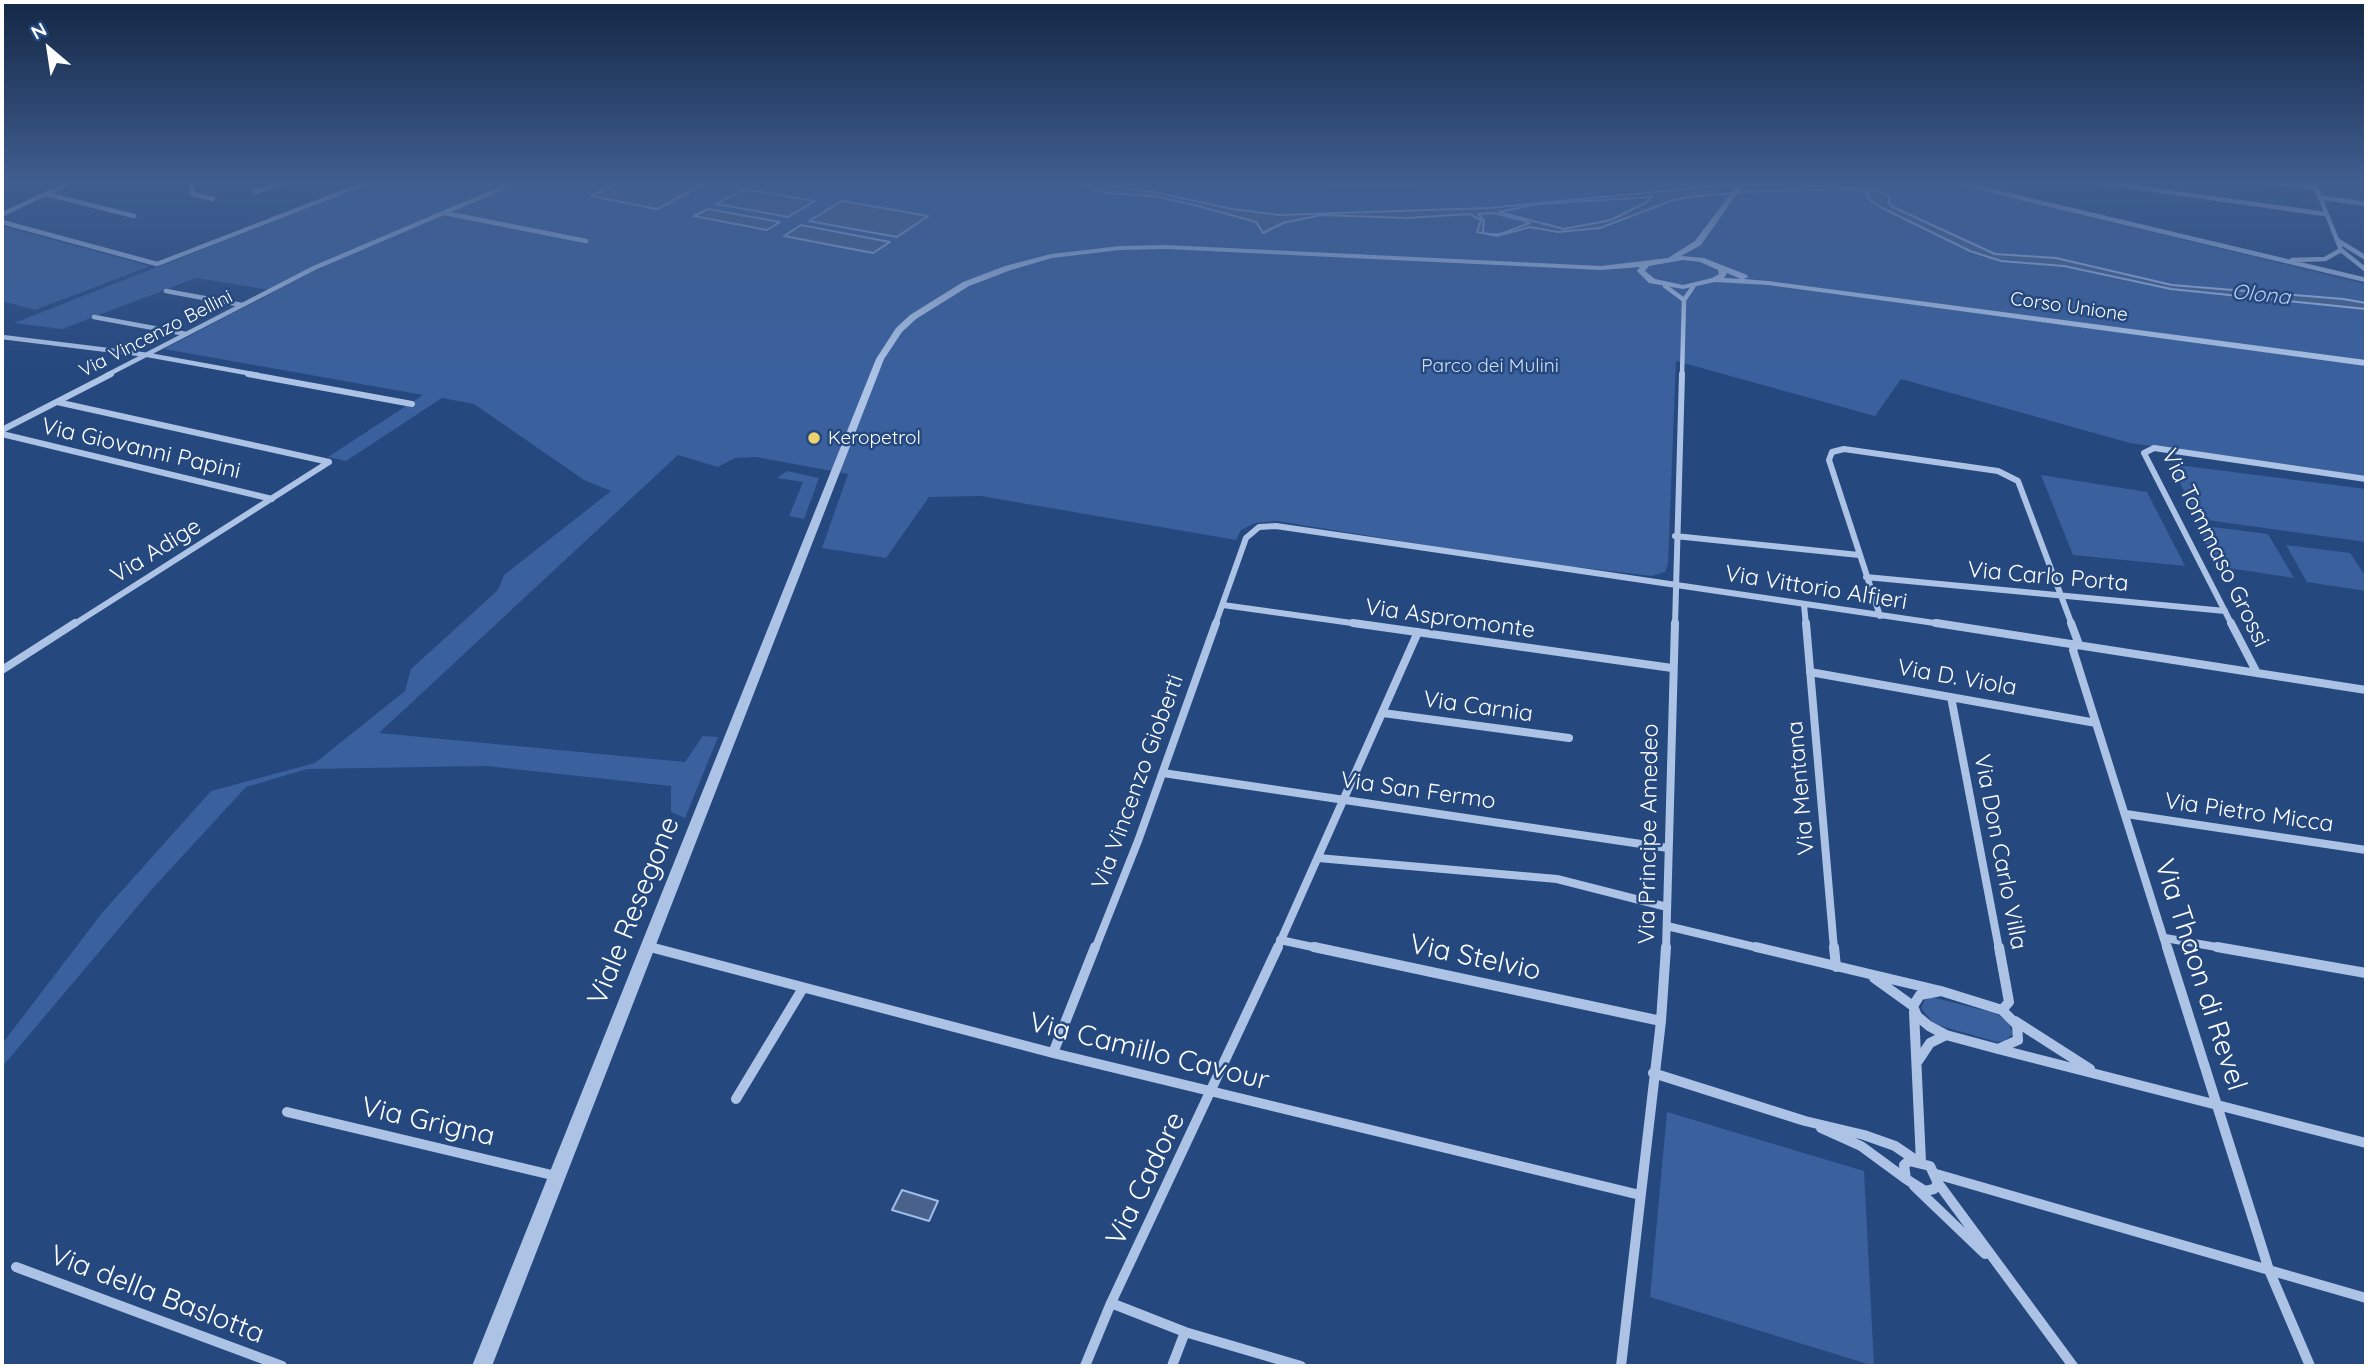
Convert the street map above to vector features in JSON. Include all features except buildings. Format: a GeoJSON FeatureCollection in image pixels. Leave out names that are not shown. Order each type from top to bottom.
{"type":"FeatureCollection","features":[{"type":"Feature","properties":{"kind":"street"},"geometry":{"type":"LineString","coordinates":[[90,246],[157,264],[204,246]]}},
{"type":"Feature","properties":{"kind":"street","name":"Via Vincenzo Bellini"},"geometry":{"type":"LineString","coordinates":[[2,432],[314,268],[366,246]]}},
{"type":"Feature","properties":{"kind":"street"},"geometry":{"type":"LineString","coordinates":[[835,475],[880,359],[899,330],[929,304],[956,289],[1029,262],[1097,249],[1166,247],[1601,268],[1646,264],[1672,258],[1693,246]]}},
{"type":"Feature","properties":{"kind":"street"},"geometry":{"type":"LineString","coordinates":[[1700,246],[1711,263]]}},
{"type":"Feature","properties":{"kind":"street"},"geometry":{"type":"LineString","coordinates":[[2217,246],[2366,279]]}},
{"type":"Feature","properties":{"kind":"street"},"geometry":{"type":"LineString","coordinates":[[2339,246],[2366,270]]}},
{"type":"Feature","properties":{"kind":"street"},"geometry":{"type":"LineString","coordinates":[[2346,246],[2366,257]]}},
{"type":"Feature","properties":{"kind":"street"},"geometry":{"type":"LineString","coordinates":[[2275,260],[2325,259],[2341,250]]}},
{"type":"Feature","properties":{"kind":"street"},"geometry":{"type":"LineString","coordinates":[[1672,258],[1711,263]]}},
{"type":"Feature","properties":{"kind":"street","name":"Corso Unione"},"geometry":{"type":"LineString","coordinates":[[1711,263],[1722,270],[1768,283]]}},
{"type":"Feature","properties":{"kind":"street"},"geometry":{"type":"LineString","coordinates":[[1646,264],[1642,273],[1652,281]]}},
{"type":"Feature","properties":{"kind":"street"},"geometry":{"type":"LineString","coordinates":[[1601,268],[1652,281]]}},
{"type":"Feature","properties":{"kind":"street"},"geometry":{"type":"LineString","coordinates":[[1715,281],[1723,275],[1722,270]]}},
{"type":"Feature","properties":{"kind":"street","name":"Corso Unione"},"geometry":{"type":"LineString","coordinates":[[1652,281],[1665,286],[1693,287],[1715,281],[1768,283],[2366,363]]}},
{"type":"Feature","properties":{"kind":"street"},"geometry":{"type":"LineString","coordinates":[[1665,286],[1684,300],[1693,287]]}},
{"type":"Feature","properties":{"kind":"street"},"geometry":{"type":"LineString","coordinates":[[166,291],[243,305]]}},
{"type":"Feature","properties":{"kind":"street","name":"Via Principe Amedeo"},"geometry":{"type":"LineString","coordinates":[[1621,1366],[1661,1021],[1667,926],[1672,668],[1677,583],[1675,536],[1684,300]]}},
{"type":"Feature","properties":{"kind":"street"},"geometry":{"type":"LineString","coordinates":[[94,317],[187,334]]}},
{"type":"Feature","properties":{"kind":"street"},"geometry":{"type":"LineString","coordinates":[[2,337],[148,355],[412,404]]}},
{"type":"Feature","properties":{"kind":"street","name":"Via Adige"},"geometry":{"type":"LineString","coordinates":[[2,670],[329,462],[56,402]]}},
{"type":"Feature","properties":{"kind":"street","name":"Via Giovanni Papini"},"geometry":{"type":"LineString","coordinates":[[2,432],[272,499]]}},
{"type":"Feature","properties":{"kind":"street","name":"Via Thaon di Revel"},"geometry":{"type":"LineString","coordinates":[[1859,555],[1829,460],[1832,452],[1844,449],[2004,472],[2021,485],[2078,642],[2073,650],[2269,1270],[2310,1366]]}},
{"type":"Feature","properties":{"kind":"street","name":"Via Tommaso Grossi"},"geometry":{"type":"LineString","coordinates":[[2257,673],[2144,453],[2147,449],[2366,479]]}},
{"type":"Feature","properties":{"kind":"street","name":"Viale Resegone"},"geometry":{"type":"LineString","coordinates":[[482,1366],[835,475]]}},
{"type":"Feature","properties":{"kind":"street","name":"Via Vittorio Alfieri"},"geometry":{"type":"LineString","coordinates":[[1259,527],[1276,526],[1677,583],[1880,617],[2366,690]]}},
{"type":"Feature","properties":{"kind":"street","name":"Via Vincenzo Gioberti"},"geometry":{"type":"LineString","coordinates":[[1053,1053],[1163,773],[1246,538],[1259,527]]}},
{"type":"Feature","properties":{"kind":"street"},"geometry":{"type":"LineString","coordinates":[[1675,536],[1859,555],[1880,617]]}},
{"type":"Feature","properties":{"kind":"street","name":"Via Carlo Porta"},"geometry":{"type":"LineString","coordinates":[[1866,577],[2225,611]]}},
{"type":"Feature","properties":{"kind":"street","name":"Via Mentana"},"geometry":{"type":"LineString","coordinates":[[1804,605],[1836,967]]}},
{"type":"Feature","properties":{"kind":"street","name":"Via Aspromonte"},"geometry":{"type":"LineString","coordinates":[[1223,606],[1672,668]]}},
{"type":"Feature","properties":{"kind":"street","name":"Via Cadore"},"geometry":{"type":"LineString","coordinates":[[1085,1366],[1111,1303],[1212,1092],[1345,800],[1418,632]]}},
{"type":"Feature","properties":{"kind":"street","name":"Via D. Viola"},"geometry":{"type":"LineString","coordinates":[[1810,672],[2096,723]]}},
{"type":"Feature","properties":{"kind":"street","name":"Via Don Carlo Villa"},"geometry":{"type":"LineString","coordinates":[[1951,697],[2008,1002],[2002,1010]]}},
{"type":"Feature","properties":{"kind":"street","name":"Via Carnia"},"geometry":{"type":"LineString","coordinates":[[1383,713],[1569,738]]}},
{"type":"Feature","properties":{"kind":"street","name":"Via San Fermo"},"geometry":{"type":"LineString","coordinates":[[1163,773],[1668,848]]}},
{"type":"Feature","properties":{"kind":"street","name":"Via Pietro Micca"},"geometry":{"type":"LineString","coordinates":[[2126,814],[2366,850]]}},
{"type":"Feature","properties":{"kind":"street"},"geometry":{"type":"LineString","coordinates":[[1318,858],[1557,879],[1667,907]]}},
{"type":"Feature","properties":{"kind":"street"},"geometry":{"type":"LineString","coordinates":[[1667,926],[1941,991],[2002,1010],[2050,1046],[2097,1073]]}},
{"type":"Feature","properties":{"kind":"street"},"geometry":{"type":"LineString","coordinates":[[2165,938],[2366,972]]}},
{"type":"Feature","properties":{"kind":"street","name":"Via Stelvio"},"geometry":{"type":"LineString","coordinates":[[1280,940],[1661,1021]]}},
{"type":"Feature","properties":{"kind":"street","name":"Via Camillo Cavour"},"geometry":{"type":"LineString","coordinates":[[649,947],[1053,1053],[1640,1195]]}},
{"type":"Feature","properties":{"kind":"street"},"geometry":{"type":"LineString","coordinates":[[1868,974],[1890,987],[1914,1008],[1929,1026],[1946,1035],[2366,1143]]}},
{"type":"Feature","properties":{"kind":"street"},"geometry":{"type":"LineString","coordinates":[[736,1099],[803,988]]}},
{"type":"Feature","properties":{"kind":"street"},"geometry":{"type":"LineString","coordinates":[[1919,1161],[1914,1008],[1920,995],[1941,991]]}},
{"type":"Feature","properties":{"kind":"street"},"geometry":{"type":"LineString","coordinates":[[1998,1049],[2018,1040],[2019,1032],[2011,1018]]}},
{"type":"Feature","properties":{"kind":"street"},"geometry":{"type":"LineString","coordinates":[[1917,1062],[1930,1043],[1946,1035]]}},
{"type":"Feature","properties":{"kind":"street"},"geometry":{"type":"LineString","coordinates":[[1653,1073],[1805,1121],[1864,1135],[1895,1146],[1919,1161],[1937,1178],[1998,1267],[2073,1366]]}},
{"type":"Feature","properties":{"kind":"street","name":"Via Grigna"},"geometry":{"type":"LineString","coordinates":[[287,1112],[558,1176]]}},
{"type":"Feature","properties":{"kind":"street"},"geometry":{"type":"LineString","coordinates":[[1805,1121],[1861,1146],[1910,1183],[1998,1267]]}},
{"type":"Feature","properties":{"kind":"street"},"geometry":{"type":"LineString","coordinates":[[1919,1161],[1905,1165],[1910,1183],[1925,1191],[1934,1189],[1937,1178]]}},
{"type":"Feature","properties":{"kind":"street"},"geometry":{"type":"LineString","coordinates":[[1937,1178],[2366,1297]]}},
{"type":"Feature","properties":{"kind":"street","name":"Via della Baslotta"},"geometry":{"type":"LineString","coordinates":[[16,1267],[275,1365]]}},
{"type":"Feature","properties":{"kind":"street"},"geometry":{"type":"LineString","coordinates":[[1111,1303],[1185,1332],[1301,1366]]}},
{"type":"Feature","properties":{"kind":"street"},"geometry":{"type":"LineString","coordinates":[[1172,1366],[1185,1332]]}},
{"type":"Feature","properties":{"kind":"green space"},"geometry":{"type":"Polygon","coordinates":[[[2,246],[75,246],[150,266],[35,310],[2,301],[2,246]]]}},
{"type":"Feature","properties":{"kind":"green space","name":"Parco dei Mulini"},"geometry":{"type":"Polygon","coordinates":[[[212,246],[2208,246],[2366,284],[2366,477],[2130,443],[1901,379],[1875,416],[1676,361],[1668,564],[1665,572],[1652,576],[1525,561],[1277,521],[1255,523],[1241,530],[1236,540],[981,496],[929,497],[886,558],[822,548],[848,474],[756,457],[735,458],[718,467],[678,455],[379,733],[685,762],[703,736],[718,737],[685,818],[671,812],[671,786],[486,766],[307,769],[246,787],[153,888],[2,1067],[2,1044],[102,913],[211,791],[315,763],[405,691],[411,669],[498,590],[504,575],[611,491],[584,480],[474,404],[442,398],[346,461],[328,457],[423,395],[164,349],[276,291],[196,278],[62,329],[14,323],[212,246]]]}},
{"type":"Feature","properties":{"kind":"green space"},"geometry":{"type":"Polygon","coordinates":[[[2170,464],[2366,489],[2366,542],[2199,519],[2170,464]]]}},
{"type":"Feature","properties":{"kind":"green space"},"geometry":{"type":"Polygon","coordinates":[[[787,471],[819,478],[804,519],[789,516],[803,482],[777,478],[787,471]]]}},
{"type":"Feature","properties":{"kind":"green space"},"geometry":{"type":"Polygon","coordinates":[[[2041,475],[2147,492],[2185,566],[2073,555],[2041,475]]]}},
{"type":"Feature","properties":{"kind":"green space"},"geometry":{"type":"Polygon","coordinates":[[[2197,525],[2268,534],[2294,578],[2216,566],[2197,525]]]}},
{"type":"Feature","properties":{"kind":"green space"},"geometry":{"type":"Polygon","coordinates":[[[2286,545],[2350,553],[2366,577],[2366,591],[2307,582],[2286,545]]]}},
{"type":"Feature","properties":{"kind":"green space"},"geometry":{"type":"Polygon","coordinates":[[[1931,997],[1995,1013],[2008,1022],[2013,1034],[2004,1041],[1997,1042],[1934,1024],[1921,1008],[1925,1000],[1931,997]]]}},
{"type":"Feature","properties":{"kind":"green space"},"geometry":{"type":"Polygon","coordinates":[[[1667,1112],[1864,1171],[1874,1366],[1650,1297],[1667,1112]]]}},
{"type":"Feature","properties":{"kind":"water"},"geometry":{"type":"Polygon","coordinates":[[[836,246],[884,246],[873,253],[836,246]]]}},
{"type":"Feature","properties":{"kind":"water","name":"Olona"},"geometry":{"type":"Polygon","coordinates":[[[1959,246],[1977,246],[1995,254],[2056,258],[2172,285],[2343,299],[2366,303],[2366,309],[2171,289],[2064,266],[2001,261],[1959,246]]]}},
{"type":"Feature","properties":{"kind":"water"},"geometry":{"type":"Polygon","coordinates":[[[902,1190],[938,1201],[929,1221],[892,1210],[902,1190]]]}},
{"type":"Feature","properties":{"kind":"place","name":"Keropetrol"},"geometry":{"type":"Point","coordinates":[814,438]}}]}
